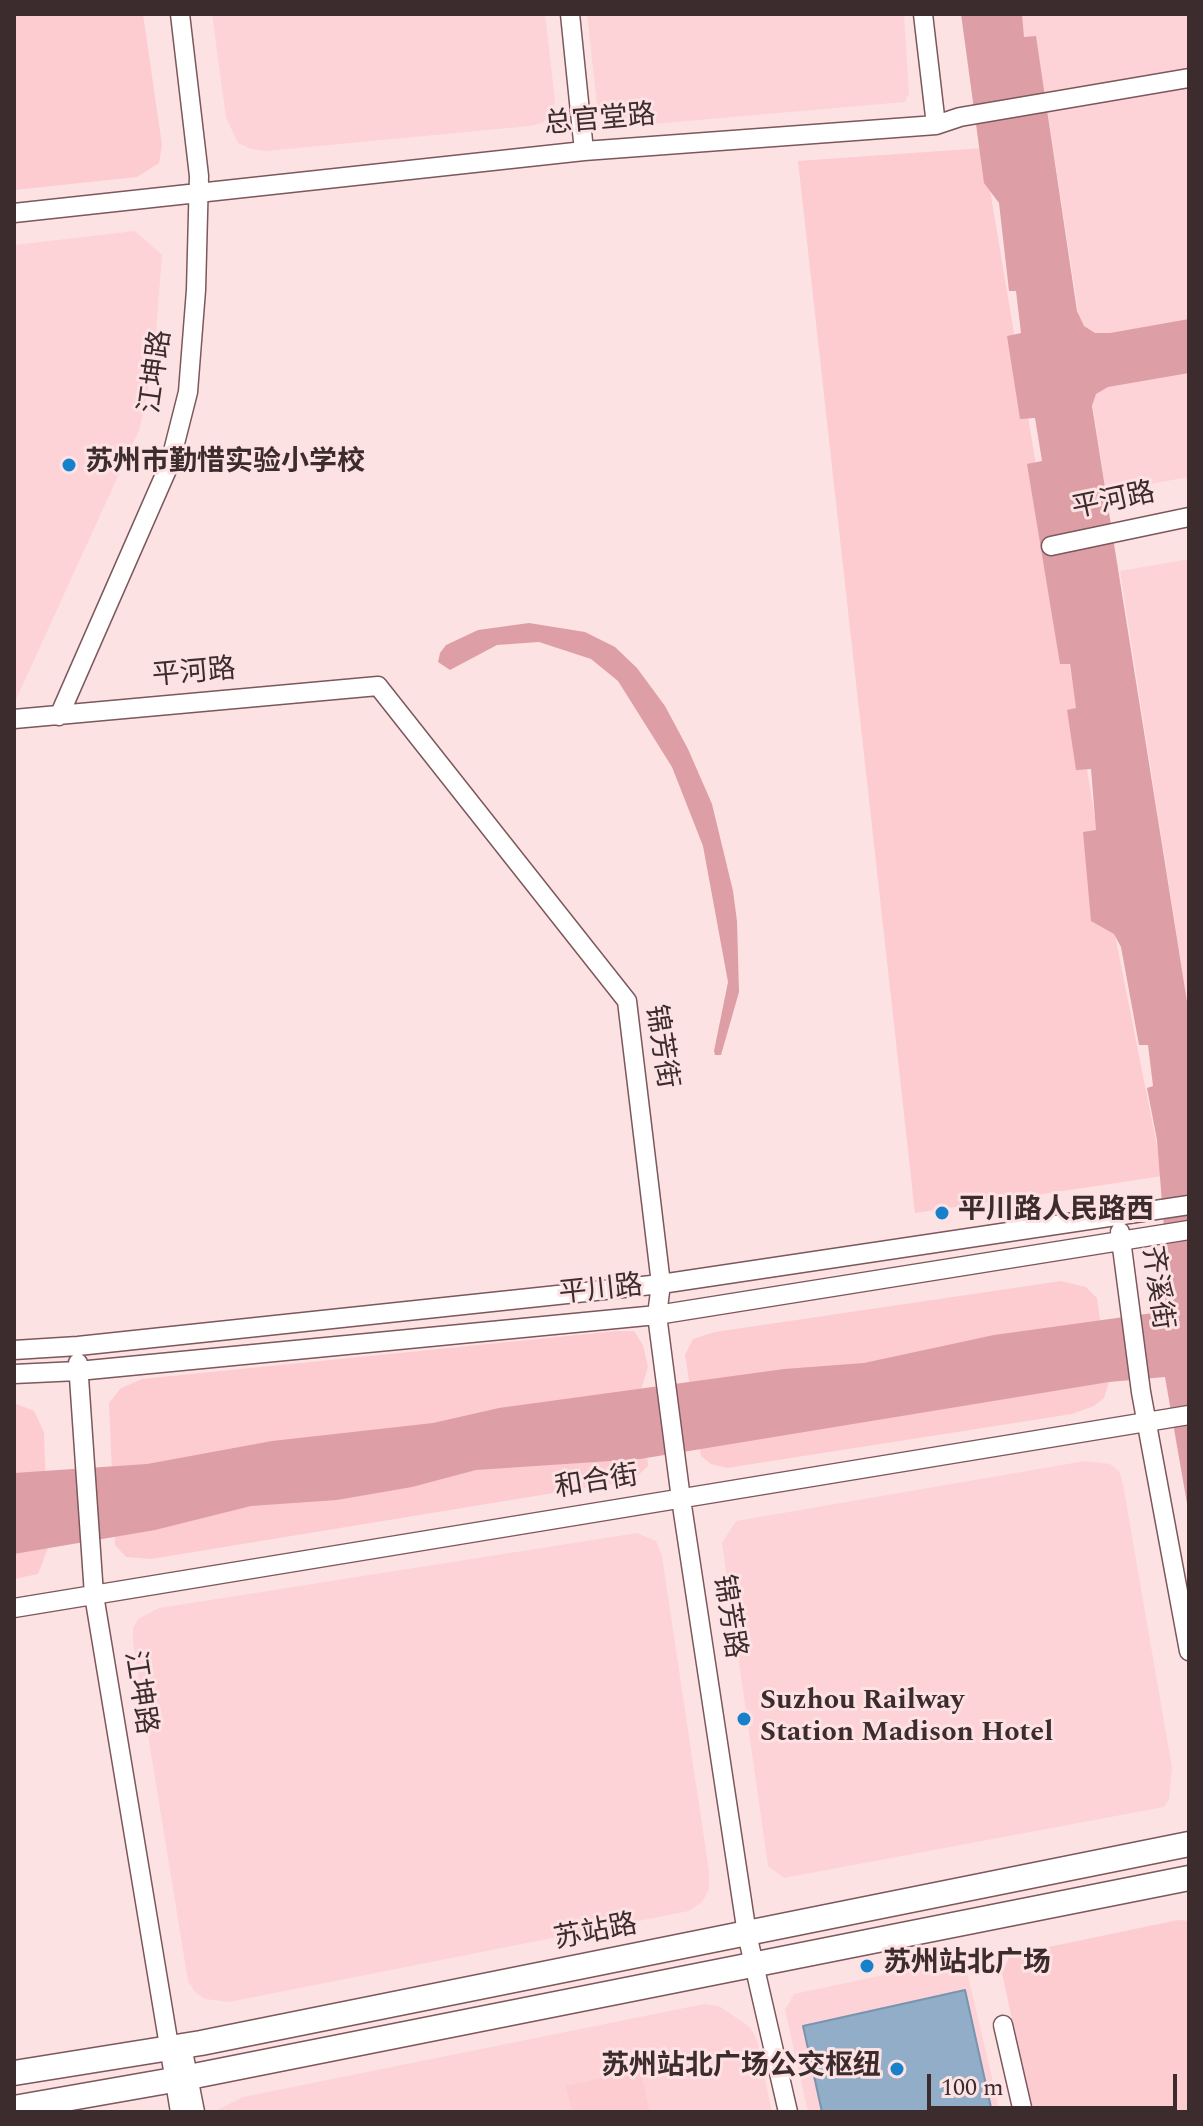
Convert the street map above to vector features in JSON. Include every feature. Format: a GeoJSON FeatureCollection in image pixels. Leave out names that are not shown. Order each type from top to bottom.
{"type":"FeatureCollection","features":[{"type":"Feature","properties":{"kind":"main road","name":"苏站路"},"geometry":{"type":"LineString","coordinates":[[14,2073],[175,2046],[1189,1844]]}},
{"type":"Feature","properties":{"kind":"main road"},"geometry":{"type":"LineString","coordinates":[[14,2108],[181,2079],[1189,1878]]}},
{"type":"Feature","properties":{"kind":"street","name":"江坤路"},"geometry":{"type":"LineString","coordinates":[[59,716],[170,463],[188,392],[196,290],[198,194],[180,14]]}},
{"type":"Feature","properties":{"kind":"street"},"geometry":{"type":"LineString","coordinates":[[570,14],[584,151]]}},
{"type":"Feature","properties":{"kind":"street"},"geometry":{"type":"LineString","coordinates":[[923,14],[936,125]]}},
{"type":"Feature","properties":{"kind":"street","name":"总官堂路"},"geometry":{"type":"LineString","coordinates":[[14,213],[584,151],[936,125],[960,117],[1189,78]]}},
{"type":"Feature","properties":{"kind":"street","name":"平河路"},"geometry":{"type":"LineString","coordinates":[[1051,546],[1189,517]]}},
{"type":"Feature","properties":{"kind":"street","name":"平河路"},"geometry":{"type":"LineString","coordinates":[[14,719],[378,686]]}},
{"type":"Feature","properties":{"kind":"street","name":"锦芳街"},"geometry":{"type":"LineString","coordinates":[[378,686],[627,1001],[661,1284],[657,1315],[681,1499]]}},
{"type":"Feature","properties":{"kind":"street","name":"平川路"},"geometry":{"type":"LineString","coordinates":[[14,1350],[78,1346],[661,1284],[1189,1205]]}},
{"type":"Feature","properties":{"kind":"street","name":"齐溪街"},"geometry":{"type":"LineString","coordinates":[[1118,1216],[1141,1392],[1155,1421],[1189,1651]]}},
{"type":"Feature","properties":{"kind":"street","name":"平川路"},"geometry":{"type":"LineString","coordinates":[[14,1374],[78,1371],[657,1315],[1189,1230]]}},
{"type":"Feature","properties":{"kind":"street","name":"江坤路"},"geometry":{"type":"LineString","coordinates":[[78,1346],[94,1595],[181,2079]]}},
{"type":"Feature","properties":{"kind":"street","name":"和合街"},"geometry":{"type":"LineString","coordinates":[[14,1608],[1189,1415]]}},
{"type":"Feature","properties":{"kind":"street","name":"锦芳路"},"geometry":{"type":"LineString","coordinates":[[681,1499],[747,1934],[788,2112]]}},
{"type":"Feature","properties":{"kind":"street"},"geometry":{"type":"LineString","coordinates":[[1003,2025],[1023,2112]]}},
{"type":"Feature","properties":{"kind":"street"},"geometry":{"type":"LineString","coordinates":[[180,2112],[181,2079]]}},
{"type":"Feature","properties":{"kind":"street"},"geometry":{"type":"LineString","coordinates":[[181,2079],[195,2112]]}},
{"type":"Feature","properties":{"kind":"shaded area"},"geometry":{"type":"Polygon","coordinates":[[[14,14],[143,14],[162,145],[159,163],[137,177],[14,190],[14,14]]]}},
{"type":"Feature","properties":{"kind":"shaded area"},"geometry":{"type":"Polygon","coordinates":[[[212,14],[545,14],[555,100],[553,111],[543,123],[530,126],[266,151],[251,149],[238,143],[226,118],[212,14]]]}},
{"type":"Feature","properties":{"kind":"shaded area"},"geometry":{"type":"Polygon","coordinates":[[[587,14],[904,14],[909,93],[905,102],[607,128],[597,105],[587,14]]]}},
{"type":"Feature","properties":{"kind":"shaded area"},"geometry":{"type":"Polygon","coordinates":[[[961,14],[1022,14],[1024,37],[1036,36],[1077,311],[1084,326],[1095,333],[1110,333],[1189,319],[1189,373],[1108,387],[1096,394],[1092,406],[1189,1014],[1189,1515],[1165,1377],[1109,1382],[640,1459],[476,1470],[412,1487],[337,1500],[251,1506],[155,1530],[14,1554],[14,1473],[147,1464],[272,1441],[433,1423],[499,1408],[784,1369],[864,1363],[994,1335],[1153,1313],[1165,1304],[1167,1265],[1157,1140],[1147,1088],[1153,1086],[1148,1045],[1139,1045],[1121,947],[1114,934],[1091,921],[1083,832],[1096,830],[1091,769],[1076,770],[1067,710],[1076,708],[1070,664],[1060,664],[1027,464],[1042,461],[1035,418],[1020,419],[1007,336],[1021,333],[1016,291],[1009,291],[999,203],[984,183],[961,14]]]}},
{"type":"Feature","properties":{"kind":"shaded area"},"geometry":{"type":"Polygon","coordinates":[[[1022,14],[1189,14],[1189,477],[1106,492],[1036,37],[1024,37],[1022,14]]]}},
{"type":"Feature","properties":{"kind":"shaded area"},"geometry":{"type":"Polygon","coordinates":[[[983,148],[1113,925],[1163,1176],[915,1213],[798,161],[983,148]]]}},
{"type":"Feature","properties":{"kind":"shaded area","name":"苏州市勤惜实验小学校"},"geometry":{"type":"Polygon","coordinates":[[[135,231],[162,255],[154,358],[140,428],[14,704],[14,245],[135,231]]]}},
{"type":"Feature","properties":{"kind":"shaded area"},"geometry":{"type":"Polygon","coordinates":[[[1189,559],[1189,1014],[1120,571],[1189,559]]]}},
{"type":"Feature","properties":{"kind":"shaded area"},"geometry":{"type":"Polygon","coordinates":[[[529,623],[585,632],[615,647],[637,668],[665,706],[688,749],[712,804],[737,921],[739,992],[721,1055],[715,1055],[714,1051],[728,982],[703,846],[672,767],[618,681],[591,659],[539,642],[497,645],[450,670],[438,662],[446,645],[478,630],[529,623]]]}},
{"type":"Feature","properties":{"kind":"shaded area"},"geometry":{"type":"Polygon","coordinates":[[[1061,1281],[1086,1287],[1097,1298],[1109,1382],[1104,1398],[1094,1406],[1072,1414],[727,1468],[711,1464],[701,1456],[685,1355],[693,1339],[715,1332],[1061,1281]]]}},
{"type":"Feature","properties":{"kind":"shaded area"},"geometry":{"type":"Polygon","coordinates":[[[634,1331],[643,1345],[648,1367],[641,1390],[648,1466],[633,1480],[151,1559],[126,1557],[115,1545],[109,1403],[121,1388],[142,1379],[634,1331]]]}},
{"type":"Feature","properties":{"kind":"shaded area"},"geometry":{"type":"Polygon","coordinates":[[[14,1403],[34,1411],[44,1432],[48,1548],[38,1574],[14,1579],[14,1403]]]}},
{"type":"Feature","properties":{"kind":"shaded area"},"geometry":{"type":"Polygon","coordinates":[[[1085,1461],[1110,1464],[1119,1471],[1123,1484],[1172,1768],[1169,1800],[1164,1807],[784,1878],[768,1866],[722,1543],[736,1521],[1085,1461]]]}},
{"type":"Feature","properties":{"kind":"shaded area"},"geometry":{"type":"Polygon","coordinates":[[[637,1533],[656,1541],[662,1556],[709,1871],[709,1890],[702,1902],[689,1911],[229,2002],[205,1999],[195,1992],[188,1981],[133,1643],[133,1628],[138,1619],[159,1608],[637,1533]]]}},
{"type":"Feature","properties":{"kind":"shaded area"},"geometry":{"type":"Polygon","coordinates":[[[1178,1920],[1189,1921],[1189,2112],[1032,2112],[1002,1973],[1010,1955],[1178,1920]]]}},
{"type":"Feature","properties":{"kind":"shaded area","name":"苏州站北广场公交枢纽"},"geometry":{"type":"Polygon","coordinates":[[[950,1961],[966,1967],[1000,2112],[808,2112],[785,2010],[794,1994],[950,1961]]]}},
{"type":"Feature","properties":{"kind":"shaded area"},"geometry":{"type":"Polygon","coordinates":[[[704,2004],[719,2006],[750,2027],[757,2040],[772,2112],[213,2112],[243,2097],[704,2004]]]}},
{"type":"Feature","properties":{"kind":"shaded area"},"geometry":{"type":"Polygon","coordinates":[[[640,2070],[650,2112],[572,2112],[566,2086],[640,2070]]]}},
{"type":"Feature","properties":{"kind":"building","name":"苏州站北广场公交枢纽"},"geometry":{"type":"Polygon","coordinates":[[[965,1990],[992,2112],[822,2112],[803,2026],[965,1990]]]}},
{"type":"Feature","properties":{"kind":"place","name":"苏州市勤惜实验小学校"},"geometry":{"type":"Point","coordinates":[69,465]}},
{"type":"Feature","properties":{"kind":"place","name":"平川路人民路西"},"geometry":{"type":"Point","coordinates":[942,1213]}},
{"type":"Feature","properties":{"kind":"place","name":"Suzhou Railway Station Madison Hotel"},"geometry":{"type":"Point","coordinates":[744,1719]}},
{"type":"Feature","properties":{"kind":"place","name":"苏州站北广场"},"geometry":{"type":"Point","coordinates":[867,1966]}},
{"type":"Feature","properties":{"kind":"place","name":"苏州站北广场公交枢纽"},"geometry":{"type":"Point","coordinates":[897,2069]}}]}
